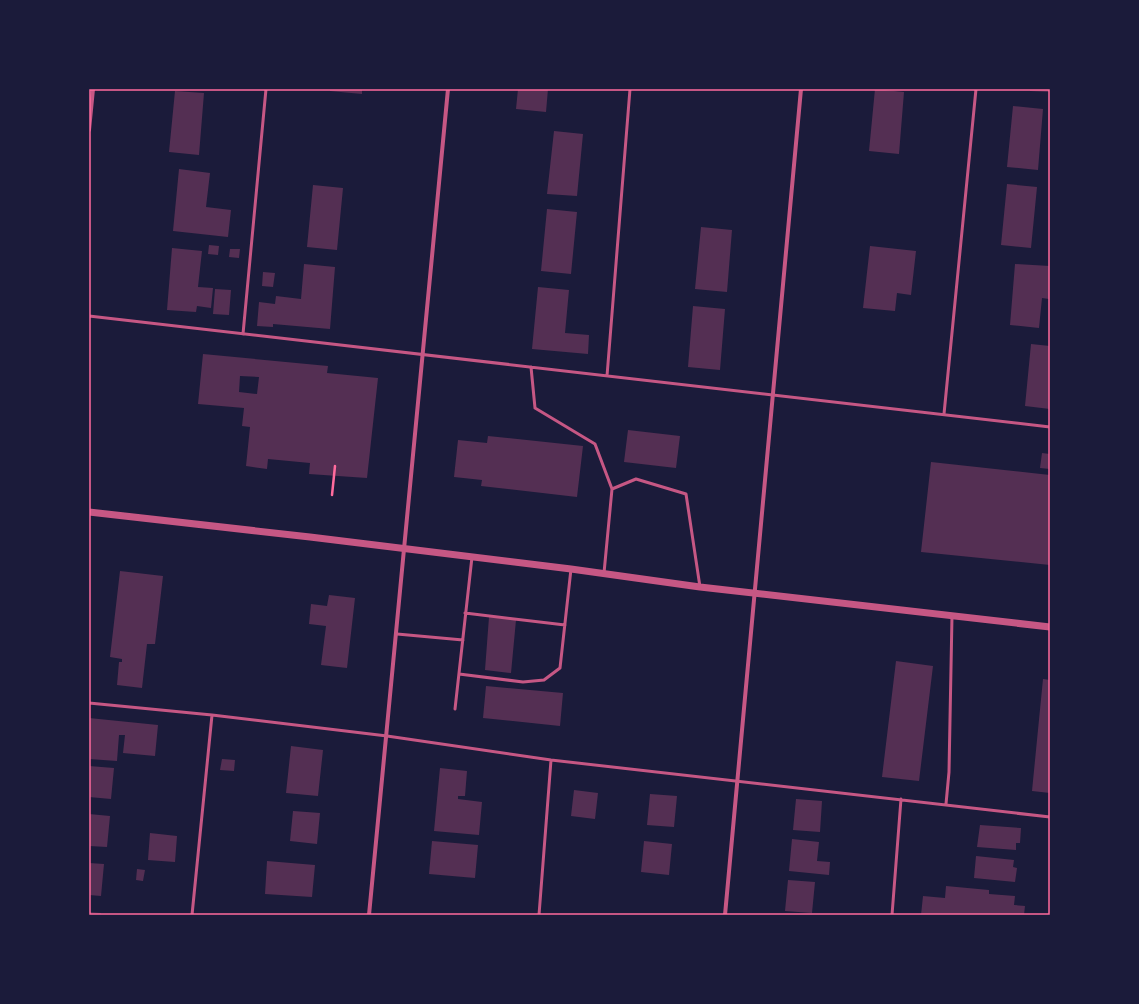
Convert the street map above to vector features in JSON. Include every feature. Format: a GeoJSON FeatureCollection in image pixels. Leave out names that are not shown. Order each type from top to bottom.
{"type":"FeatureCollection","features":[{"type":"Feature","properties":{"kind":"street"},"geometry":{"type":"LineString","coordinates":[[89,130],[93,89]]}},
{"type":"Feature","properties":{"kind":"street"},"geometry":{"type":"LineString","coordinates":[[369,915],[448,89]]}},
{"type":"Feature","properties":{"kind":"street"},"geometry":{"type":"LineString","coordinates":[[725,915],[801,89]]}},
{"type":"Feature","properties":{"kind":"street"},"geometry":{"type":"LineString","coordinates":[[89,512],[404,548],[604,573],[700,587],[1050,628]]}},
{"type":"Feature","properties":{"kind":"lane"},"geometry":{"type":"LineString","coordinates":[[243,334],[266,89]]}},
{"type":"Feature","properties":{"kind":"lane"},"geometry":{"type":"LineString","coordinates":[[608,376],[630,89]]}},
{"type":"Feature","properties":{"kind":"lane"},"geometry":{"type":"LineString","coordinates":[[944,414],[976,89]]}},
{"type":"Feature","properties":{"kind":"lane"},"geometry":{"type":"LineString","coordinates":[[89,316],[1050,427]]}},
{"type":"Feature","properties":{"kind":"lane"},"geometry":{"type":"LineString","coordinates":[[531,367],[535,408],[596,444],[612,489],[604,573]]}},
{"type":"Feature","properties":{"kind":"lane"},"geometry":{"type":"LineString","coordinates":[[612,489],[636,480],[686,494],[700,587]]}},
{"type":"Feature","properties":{"kind":"lane"},"geometry":{"type":"LineString","coordinates":[[455,709],[472,557]]}},
{"type":"Feature","properties":{"kind":"lane"},"geometry":{"type":"LineString","coordinates":[[459,674],[523,682],[544,680],[560,668],[571,569]]}},
{"type":"Feature","properties":{"kind":"lane"},"geometry":{"type":"LineString","coordinates":[[465,613],[565,625]]}},
{"type":"Feature","properties":{"kind":"lane"},"geometry":{"type":"LineString","coordinates":[[946,804],[949,772],[952,616]]}},
{"type":"Feature","properties":{"kind":"lane"},"geometry":{"type":"LineString","coordinates":[[397,634],[462,640]]}},
{"type":"Feature","properties":{"kind":"lane"},"geometry":{"type":"LineString","coordinates":[[89,703],[212,715],[387,736],[550,760],[1050,817]]}},
{"type":"Feature","properties":{"kind":"lane"},"geometry":{"type":"LineString","coordinates":[[192,915],[212,715]]}},
{"type":"Feature","properties":{"kind":"lane"},"geometry":{"type":"LineString","coordinates":[[538,915],[550,760]]}},
{"type":"Feature","properties":{"kind":"lane"},"geometry":{"type":"LineString","coordinates":[[892,915],[901,799]]}},
{"type":"Feature","properties":{"kind":"path"},"geometry":{"type":"LineString","coordinates":[[332,495],[335,466]]}},
{"type":"Feature","properties":{"kind":"building"},"geometry":{"type":"Polygon","coordinates":[[[330,89],[362,89],[362,94],[330,91],[330,89]]]}},
{"type":"Feature","properties":{"kind":"building"},"geometry":{"type":"Polygon","coordinates":[[[518,89],[548,89],[546,112],[516,109],[518,89]]]}},
{"type":"Feature","properties":{"kind":"building"},"geometry":{"type":"Polygon","coordinates":[[[875,89],[904,92],[899,154],[869,151],[875,89]]]}},
{"type":"Feature","properties":{"kind":"building"},"geometry":{"type":"Polygon","coordinates":[[[1030,89],[1050,89],[1050,92],[1030,91],[1030,89]]]}},
{"type":"Feature","properties":{"kind":"building"},"geometry":{"type":"Polygon","coordinates":[[[175,91],[204,93],[199,155],[169,152],[175,91]]]}},
{"type":"Feature","properties":{"kind":"building"},"geometry":{"type":"Polygon","coordinates":[[[1013,106],[1043,109],[1038,170],[1007,167],[1013,106]]]}},
{"type":"Feature","properties":{"kind":"building"},"geometry":{"type":"Polygon","coordinates":[[[554,131],[583,134],[577,196],[547,194],[554,131]]]}},
{"type":"Feature","properties":{"kind":"building"},"geometry":{"type":"Polygon","coordinates":[[[179,169],[210,173],[206,207],[231,210],[228,237],[173,231],[179,169]]]}},
{"type":"Feature","properties":{"kind":"building"},"geometry":{"type":"Polygon","coordinates":[[[1007,184],[1037,187],[1031,248],[1001,245],[1007,184]]]}},
{"type":"Feature","properties":{"kind":"building"},"geometry":{"type":"Polygon","coordinates":[[[313,185],[343,188],[337,250],[307,247],[313,185]]]}},
{"type":"Feature","properties":{"kind":"building"},"geometry":{"type":"Polygon","coordinates":[[[547,209],[577,212],[571,274],[541,271],[547,209]]]}},
{"type":"Feature","properties":{"kind":"building"},"geometry":{"type":"Polygon","coordinates":[[[701,227],[732,230],[727,292],[695,289],[701,227]]]}},
{"type":"Feature","properties":{"kind":"building"},"geometry":{"type":"Polygon","coordinates":[[[209,245],[219,246],[218,255],[208,254],[209,245]]]}},
{"type":"Feature","properties":{"kind":"building"},"geometry":{"type":"Polygon","coordinates":[[[870,246],[916,251],[911,295],[897,293],[895,311],[863,308],[870,246]]]}},
{"type":"Feature","properties":{"kind":"building"},"geometry":{"type":"Polygon","coordinates":[[[172,248],[202,251],[198,287],[213,288],[211,308],[197,306],[196,312],[167,310],[172,248]]]}},
{"type":"Feature","properties":{"kind":"building"},"geometry":{"type":"Polygon","coordinates":[[[230,249],[240,249],[239,258],[229,257],[230,249]]]}},
{"type":"Feature","properties":{"kind":"building"},"geometry":{"type":"Polygon","coordinates":[[[304,264],[335,267],[330,329],[273,324],[273,327],[257,326],[259,302],[275,304],[276,296],[301,299],[304,264]]]}},
{"type":"Feature","properties":{"kind":"building"},"geometry":{"type":"Polygon","coordinates":[[[1015,264],[1050,266],[1049,299],[1042,298],[1039,328],[1010,325],[1015,264]]]}},
{"type":"Feature","properties":{"kind":"building"},"geometry":{"type":"Polygon","coordinates":[[[263,272],[275,273],[273,287],[262,286],[263,272]]]}},
{"type":"Feature","properties":{"kind":"building"},"geometry":{"type":"Polygon","coordinates":[[[538,287],[569,290],[565,333],[589,335],[588,354],[532,349],[538,287]]]}},
{"type":"Feature","properties":{"kind":"building"},"geometry":{"type":"Polygon","coordinates":[[[215,289],[231,290],[229,315],[213,314],[215,289]]]}},
{"type":"Feature","properties":{"kind":"building"},"geometry":{"type":"Polygon","coordinates":[[[693,306],[725,309],[720,370],[688,367],[693,306]]]}},
{"type":"Feature","properties":{"kind":"building"},"geometry":{"type":"Polygon","coordinates":[[[1031,344],[1050,346],[1050,409],[1025,406],[1031,344]]]}},
{"type":"Feature","properties":{"kind":"building"},"geometry":{"type":"Polygon","coordinates":[[[203,354],[328,366],[327,373],[378,378],[367,478],[309,474],[310,463],[268,459],[267,469],[246,466],[250,427],[242,426],[244,408],[198,404],[203,354]],[[240,376],[239,392],[257,394],[259,377],[240,376]]]}},
{"type":"Feature","properties":{"kind":"building"},"geometry":{"type":"Polygon","coordinates":[[[628,430],[680,436],[676,468],[624,462],[628,430]]]}},
{"type":"Feature","properties":{"kind":"building"},"geometry":{"type":"Polygon","coordinates":[[[488,436],[583,446],[577,497],[481,486],[482,480],[454,477],[458,440],[487,443],[488,436]]]}},
{"type":"Feature","properties":{"kind":"building"},"geometry":{"type":"Polygon","coordinates":[[[1042,453],[1050,454],[1050,469],[1040,468],[1042,453]]]}},
{"type":"Feature","properties":{"kind":"building"},"geometry":{"type":"Polygon","coordinates":[[[931,462],[1050,475],[1050,565],[921,552],[931,462]]]}},
{"type":"Feature","properties":{"kind":"building"},"geometry":{"type":"Polygon","coordinates":[[[120,571],[163,576],[155,644],[147,644],[142,688],[117,685],[119,662],[122,662],[122,659],[110,657],[120,571]]]}},
{"type":"Feature","properties":{"kind":"building"},"geometry":{"type":"Polygon","coordinates":[[[329,595],[355,598],[347,668],[321,665],[326,626],[309,624],[311,604],[327,606],[329,595]]]}},
{"type":"Feature","properties":{"kind":"building"},"geometry":{"type":"Polygon","coordinates":[[[489,617],[516,620],[511,673],[485,670],[489,617]]]}},
{"type":"Feature","properties":{"kind":"building"},"geometry":{"type":"Polygon","coordinates":[[[896,661],[933,666],[919,781],[882,777],[896,661]]]}},
{"type":"Feature","properties":{"kind":"building"},"geometry":{"type":"Polygon","coordinates":[[[1043,679],[1050,680],[1050,793],[1032,791],[1043,679]]]}},
{"type":"Feature","properties":{"kind":"building"},"geometry":{"type":"Polygon","coordinates":[[[486,686],[563,693],[560,726],[483,718],[486,686]]]}},
{"type":"Feature","properties":{"kind":"building"},"geometry":{"type":"Polygon","coordinates":[[[89,718],[158,725],[155,756],[123,753],[125,735],[119,735],[117,761],[89,759],[89,718]]]}},
{"type":"Feature","properties":{"kind":"building"},"geometry":{"type":"Polygon","coordinates":[[[291,746],[323,750],[318,796],[286,793],[291,746]]]}},
{"type":"Feature","properties":{"kind":"building"},"geometry":{"type":"Polygon","coordinates":[[[222,759],[235,760],[234,771],[220,770],[222,759]]]}},
{"type":"Feature","properties":{"kind":"building"},"geometry":{"type":"Polygon","coordinates":[[[89,766],[114,768],[111,799],[89,797],[89,766]]]}},
{"type":"Feature","properties":{"kind":"building"},"geometry":{"type":"Polygon","coordinates":[[[440,768],[467,771],[465,796],[458,796],[458,799],[482,802],[479,835],[434,831],[440,768]]]}},
{"type":"Feature","properties":{"kind":"building"},"geometry":{"type":"Polygon","coordinates":[[[574,790],[598,793],[595,819],[571,816],[574,790]]]}},
{"type":"Feature","properties":{"kind":"building"},"geometry":{"type":"Polygon","coordinates":[[[650,794],[677,796],[674,827],[647,825],[650,794]]]}},
{"type":"Feature","properties":{"kind":"building"},"geometry":{"type":"Polygon","coordinates":[[[796,799],[822,801],[820,832],[793,830],[796,799]]]}},
{"type":"Feature","properties":{"kind":"building"},"geometry":{"type":"Polygon","coordinates":[[[293,811],[320,813],[317,844],[290,841],[293,811]]]}},
{"type":"Feature","properties":{"kind":"building"},"geometry":{"type":"Polygon","coordinates":[[[89,814],[110,816],[107,847],[89,846],[89,814]]]}},
{"type":"Feature","properties":{"kind":"building"},"geometry":{"type":"Polygon","coordinates":[[[980,825],[1021,828],[1020,843],[1016,843],[1016,850],[977,847],[980,825]]]}},
{"type":"Feature","properties":{"kind":"building"},"geometry":{"type":"Polygon","coordinates":[[[150,833],[177,836],[175,862],[148,860],[150,833]]]}},
{"type":"Feature","properties":{"kind":"building"},"geometry":{"type":"Polygon","coordinates":[[[792,839],[819,842],[817,861],[830,862],[829,875],[789,871],[792,839]]]}},
{"type":"Feature","properties":{"kind":"building"},"geometry":{"type":"Polygon","coordinates":[[[432,841],[478,845],[475,878],[429,874],[432,841]]]}},
{"type":"Feature","properties":{"kind":"building"},"geometry":{"type":"Polygon","coordinates":[[[644,841],[672,844],[669,875],[641,872],[644,841]]]}},
{"type":"Feature","properties":{"kind":"building"},"geometry":{"type":"Polygon","coordinates":[[[976,856],[1014,860],[1013,867],[1017,868],[1015,882],[974,878],[976,856]]]}},
{"type":"Feature","properties":{"kind":"building"},"geometry":{"type":"Polygon","coordinates":[[[267,861],[315,865],[312,897],[265,894],[267,861]]]}},
{"type":"Feature","properties":{"kind":"building"},"geometry":{"type":"Polygon","coordinates":[[[89,863],[104,864],[101,896],[89,895],[89,863]]]}},
{"type":"Feature","properties":{"kind":"building"},"geometry":{"type":"Polygon","coordinates":[[[137,869],[145,870],[143,881],[136,880],[137,869]]]}},
{"type":"Feature","properties":{"kind":"building"},"geometry":{"type":"Polygon","coordinates":[[[788,880],[815,882],[812,913],[785,911],[788,880]]]}},
{"type":"Feature","properties":{"kind":"building"},"geometry":{"type":"Polygon","coordinates":[[[946,886],[989,890],[989,894],[1015,896],[1014,905],[1025,906],[1024,915],[921,915],[923,896],[945,898],[946,886]]]}},
{"type":"Feature","properties":{"kind":"building"},"geometry":{"type":"Polygon","coordinates":[[[89,912],[101,913],[101,915],[89,915],[89,912]]]}}]}
